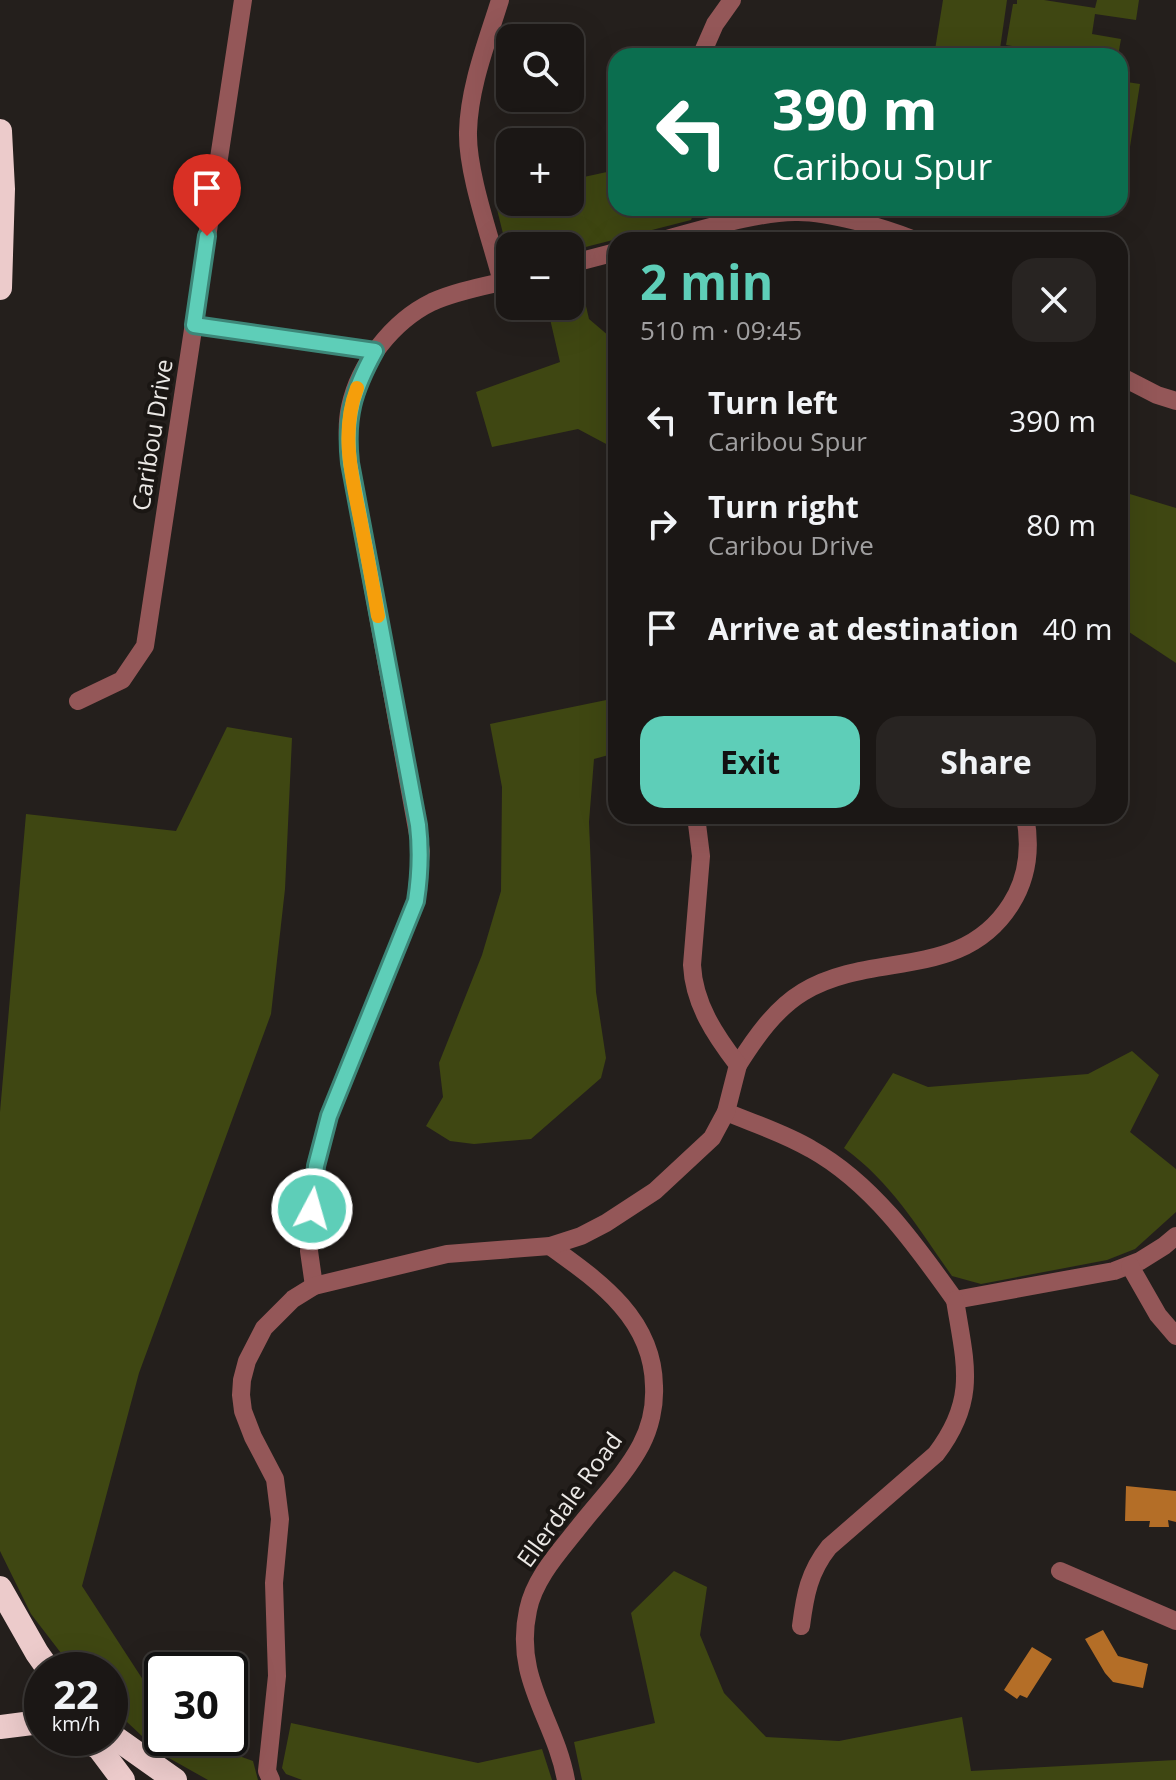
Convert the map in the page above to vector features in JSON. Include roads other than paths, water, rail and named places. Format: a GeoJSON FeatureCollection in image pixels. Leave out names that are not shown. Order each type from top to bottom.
{"type":"FeatureCollection","features":[{"type":"Feature","properties":{"kind":"highway"},"geometry":{"type":"LineString","coordinates":[[0,131],[3,189],[0,288]]}},
{"type":"Feature","properties":{"kind":"highway"},"geometry":{"type":"LineString","coordinates":[[0,1588],[36,1652]]}},
{"type":"Feature","properties":{"kind":"highway"},"geometry":{"type":"LineString","coordinates":[[0,1727],[24,1724]]}},
{"type":"Feature","properties":{"kind":"highway"},"geometry":{"type":"LineString","coordinates":[[128,1747],[175,1780]]}},
{"type":"Feature","properties":{"kind":"highway"},"geometry":{"type":"LineString","coordinates":[[105,1756],[123,1780]]}},
{"type":"Feature","properties":{"kind":"street","name":"Caribou Drive"},"geometry":{"type":"LineString","coordinates":[[78,701],[122,680],[145,646],[243,0]]}},
{"type":"Feature","properties":{"kind":"street"},"geometry":{"type":"LineString","coordinates":[[496,247],[469,157],[468,132],[470,104],[500,0]]}},
{"type":"Feature","properties":{"kind":"street"},"geometry":{"type":"LineString","coordinates":[[704,48],[715,24],[732,0]]}},
{"type":"Feature","properties":{"kind":"street"},"geometry":{"type":"LineString","coordinates":[[710,216],[712,227]]}},
{"type":"Feature","properties":{"kind":"street"},"geometry":{"type":"LineString","coordinates":[[693,232],[767,216]]}},
{"type":"Feature","properties":{"kind":"street"},"geometry":{"type":"LineString","coordinates":[[824,216],[891,232]]}},
{"type":"Feature","properties":{"kind":"street"},"geometry":{"type":"LineString","coordinates":[[584,260],[608,254]]}},
{"type":"Feature","properties":{"kind":"street"},"geometry":{"type":"LineString","coordinates":[[314,1286],[309,1251],[316,1166],[329,1116],[416,901],[420,876],[418,825],[350,463],[347,435],[350,405],[375,351],[401,324],[432,302],[496,284]]}},
{"type":"Feature","properties":{"kind":"street"},"geometry":{"type":"LineString","coordinates":[[194,325],[375,351]]}},
{"type":"Feature","properties":{"kind":"street"},"geometry":{"type":"LineString","coordinates":[[1128,380],[1176,401]]}},
{"type":"Feature","properties":{"kind":"street"},"geometry":{"type":"LineString","coordinates":[[697,824],[701,856],[693,980],[712,1028],[738,1065]]}},
{"type":"Feature","properties":{"kind":"street"},"geometry":{"type":"LineString","coordinates":[[271,1780],[267,1771],[277,1676],[274,1583],[280,1519],[275,1479],[243,1411],[242,1380],[254,1344],[264,1328],[293,1299],[314,1286],[447,1254],[550,1246],[581,1236],[606,1223],[655,1191],[712,1138],[726,1112],[738,1065],[777,1013],[802,992],[863,970],[931,959],[958,951],[982,936],[1003,917],[1018,894],[1026,867],[1029,839],[1026,824]]}},
{"type":"Feature","properties":{"kind":"street"},"geometry":{"type":"LineString","coordinates":[[726,1112],[812,1149],[845,1171],[874,1199],[955,1300],[965,1368],[966,1391],[950,1436],[936,1454],[829,1547],[805,1592],[801,1626]]}},
{"type":"Feature","properties":{"kind":"street"},"geometry":{"type":"LineString","coordinates":[[955,1300],[1130,1266],[1176,1236]]}},
{"type":"Feature","properties":{"kind":"street","name":"Ellerdale Road"},"geometry":{"type":"LineString","coordinates":[[550,1246],[629,1312],[645,1341],[653,1364],[654,1381],[652,1413],[641,1445],[556,1556],[539,1581],[528,1608],[524,1638],[527,1666],[566,1780]]}},
{"type":"Feature","properties":{"kind":"street"},"geometry":{"type":"LineString","coordinates":[[1130,1266],[1158,1315],[1176,1336]]}},
{"type":"Feature","properties":{"kind":"street"},"geometry":{"type":"LineString","coordinates":[[1060,1571],[1176,1621]]}}]}
